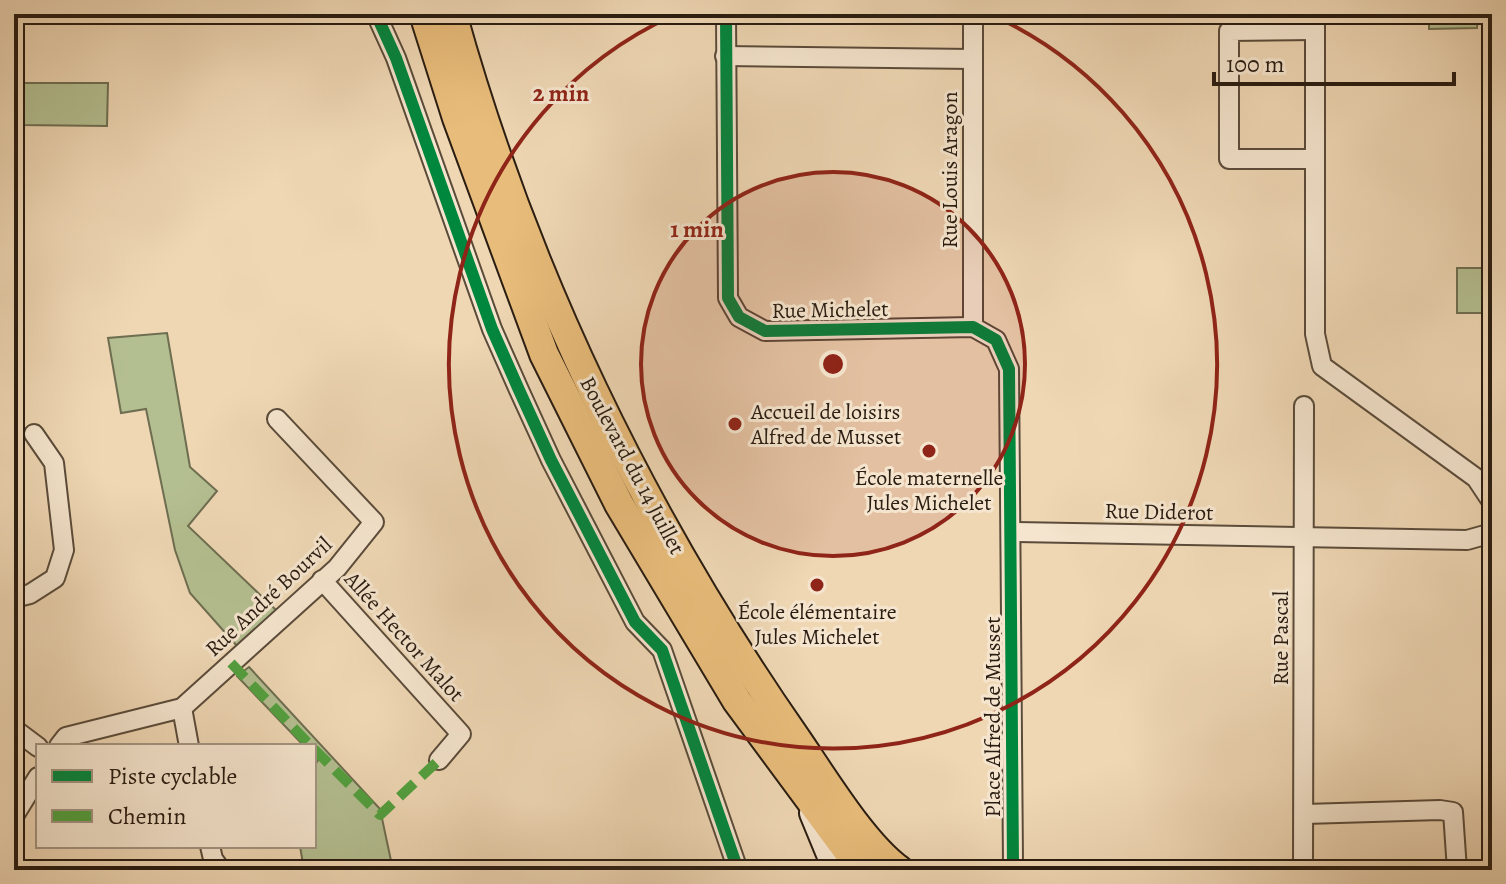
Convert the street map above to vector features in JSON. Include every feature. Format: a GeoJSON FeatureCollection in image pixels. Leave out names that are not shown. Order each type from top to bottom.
{"type":"FeatureCollection","features":[{"type":"Feature","properties":{"kind":"main road","name":"Boulevard du 14 Juillet"},"geometry":{"type":"LineString","coordinates":[[424,14],[457,118],[544,354],[619,504],[737,701],[862,870]]}},
{"type":"Feature","properties":{"kind":"main road","name":"Boulevard du 14 Juillet"},"geometry":{"type":"LineString","coordinates":[[452,14],[516,211],[570,343],[651,504],[751,674],[880,853],[899,870]]}},
{"type":"Feature","properties":{"kind":"main road"},"geometry":{"type":"LineString","coordinates":[[806,794],[832,859],[833,870]]}},
{"type":"Feature","properties":{"kind":"street"},"geometry":{"type":"LineString","coordinates":[[376,14],[396,58],[492,329],[551,460],[635,622],[662,650],[738,870]]}},
{"type":"Feature","properties":{"kind":"street","name":"Rue Michelet"},"geometry":{"type":"LineString","coordinates":[[726,14],[728,298],[739,317],[765,331],[973,327]]}},
{"type":"Feature","properties":{"kind":"street","name":"Rue Louis Aragon"},"geometry":{"type":"LineString","coordinates":[[973,14],[973,327]]}},
{"type":"Feature","properties":{"kind":"street"},"geometry":{"type":"LineString","coordinates":[[1314,159],[1229,159],[1229,31],[1314,22],[1315,334],[1322,366],[1476,478],[1492,502]]}},
{"type":"Feature","properties":{"kind":"street"},"geometry":{"type":"LineString","coordinates":[[725,56],[973,59]]}},
{"type":"Feature","properties":{"kind":"street"},"geometry":{"type":"LineString","coordinates":[[973,327],[996,340],[1009,369],[1012,532]]}},
{"type":"Feature","properties":{"kind":"street","name":"Rue Pascal"},"geometry":{"type":"LineString","coordinates":[[1303,870],[1304,406]]}},
{"type":"Feature","properties":{"kind":"street","name":"Rue André Bourvil"},"geometry":{"type":"LineString","coordinates":[[61,744],[66,737],[182,708],[337,568],[374,522],[277,419]]}},
{"type":"Feature","properties":{"kind":"street"},"geometry":{"type":"LineString","coordinates":[[14,598],[30,594],[55,578],[64,550],[54,463],[34,434]]}},
{"type":"Feature","properties":{"kind":"street","name":"Rue Diderot"},"geometry":{"type":"LineString","coordinates":[[1012,532],[1467,540],[1492,533]]}},
{"type":"Feature","properties":{"kind":"street","name":"Place Alfred de Musset"},"geometry":{"type":"LineString","coordinates":[[1012,532],[1013,865]]}},
{"type":"Feature","properties":{"kind":"street","name":"Allée Hector Malot"},"geometry":{"type":"LineString","coordinates":[[322,580],[461,734],[439,760]]}},
{"type":"Feature","properties":{"kind":"street"},"geometry":{"type":"LineString","coordinates":[[182,708],[189,744]]}},
{"type":"Feature","properties":{"kind":"street"},"geometry":{"type":"LineString","coordinates":[[14,729],[36,746]]}},
{"type":"Feature","properties":{"kind":"street"},"geometry":{"type":"LineString","coordinates":[[14,816],[36,780]]}},
{"type":"Feature","properties":{"kind":"street"},"geometry":{"type":"LineString","coordinates":[[1305,814],[1453,812],[1457,870]]}},
{"type":"Feature","properties":{"kind":"street"},"geometry":{"type":"LineString","coordinates":[[210,848],[213,859],[221,870]]}},
{"type":"Feature","properties":{"kind":"green space"},"geometry":{"type":"Polygon","coordinates":[[[1429,14],[1478,14],[1477,28],[1429,29],[1429,14]]]}},
{"type":"Feature","properties":{"kind":"green space"},"geometry":{"type":"Polygon","coordinates":[[[21,83],[108,83],[107,126],[21,125],[21,83]]]}},
{"type":"Feature","properties":{"kind":"green space"},"geometry":{"type":"Polygon","coordinates":[[[1457,268],[1492,268],[1492,313],[1457,313],[1457,268]]]}},
{"type":"Feature","properties":{"kind":"green space"},"geometry":{"type":"Polygon","coordinates":[[[167,333],[190,467],[217,491],[188,526],[276,610],[237,646],[190,593],[175,550],[146,409],[121,413],[108,338],[167,333]]]}},
{"type":"Feature","properties":{"kind":"green space"},"geometry":{"type":"Polygon","coordinates":[[[249,667],[380,809],[393,870],[304,870],[300,848],[316,848],[316,744],[302,744],[237,676],[249,667]]]}},
{"type":"Feature","properties":{"kind":"marked path"},"geometry":{"type":"LineString","coordinates":[[231,663],[309,744]]}},
{"type":"Feature","properties":{"kind":"marked path"},"geometry":{"type":"LineString","coordinates":[[316,751],[380,815],[439,760]]}},
{"type":"Feature","properties":{"kind":"cycle path"},"geometry":{"type":"LineString","coordinates":[[376,14],[396,58],[492,329],[551,460],[635,622],[662,650],[738,870]]}},
{"type":"Feature","properties":{"kind":"cycle path"},"geometry":{"type":"LineString","coordinates":[[726,14],[728,298],[739,317],[765,331],[973,327],[996,340],[1009,369],[1013,865]]}},
{"type":"Feature","properties":{"kind":"place","name":"Accueil de loisirs Alfred de Musset"},"geometry":{"type":"Point","coordinates":[735,424]}},
{"type":"Feature","properties":{"kind":"place","name":"École maternelle Jules Michelet"},"geometry":{"type":"Point","coordinates":[929,451]}},
{"type":"Feature","properties":{"kind":"place","name":"École élémentaire Jules Michelet"},"geometry":{"type":"Point","coordinates":[817,585]}}]}
